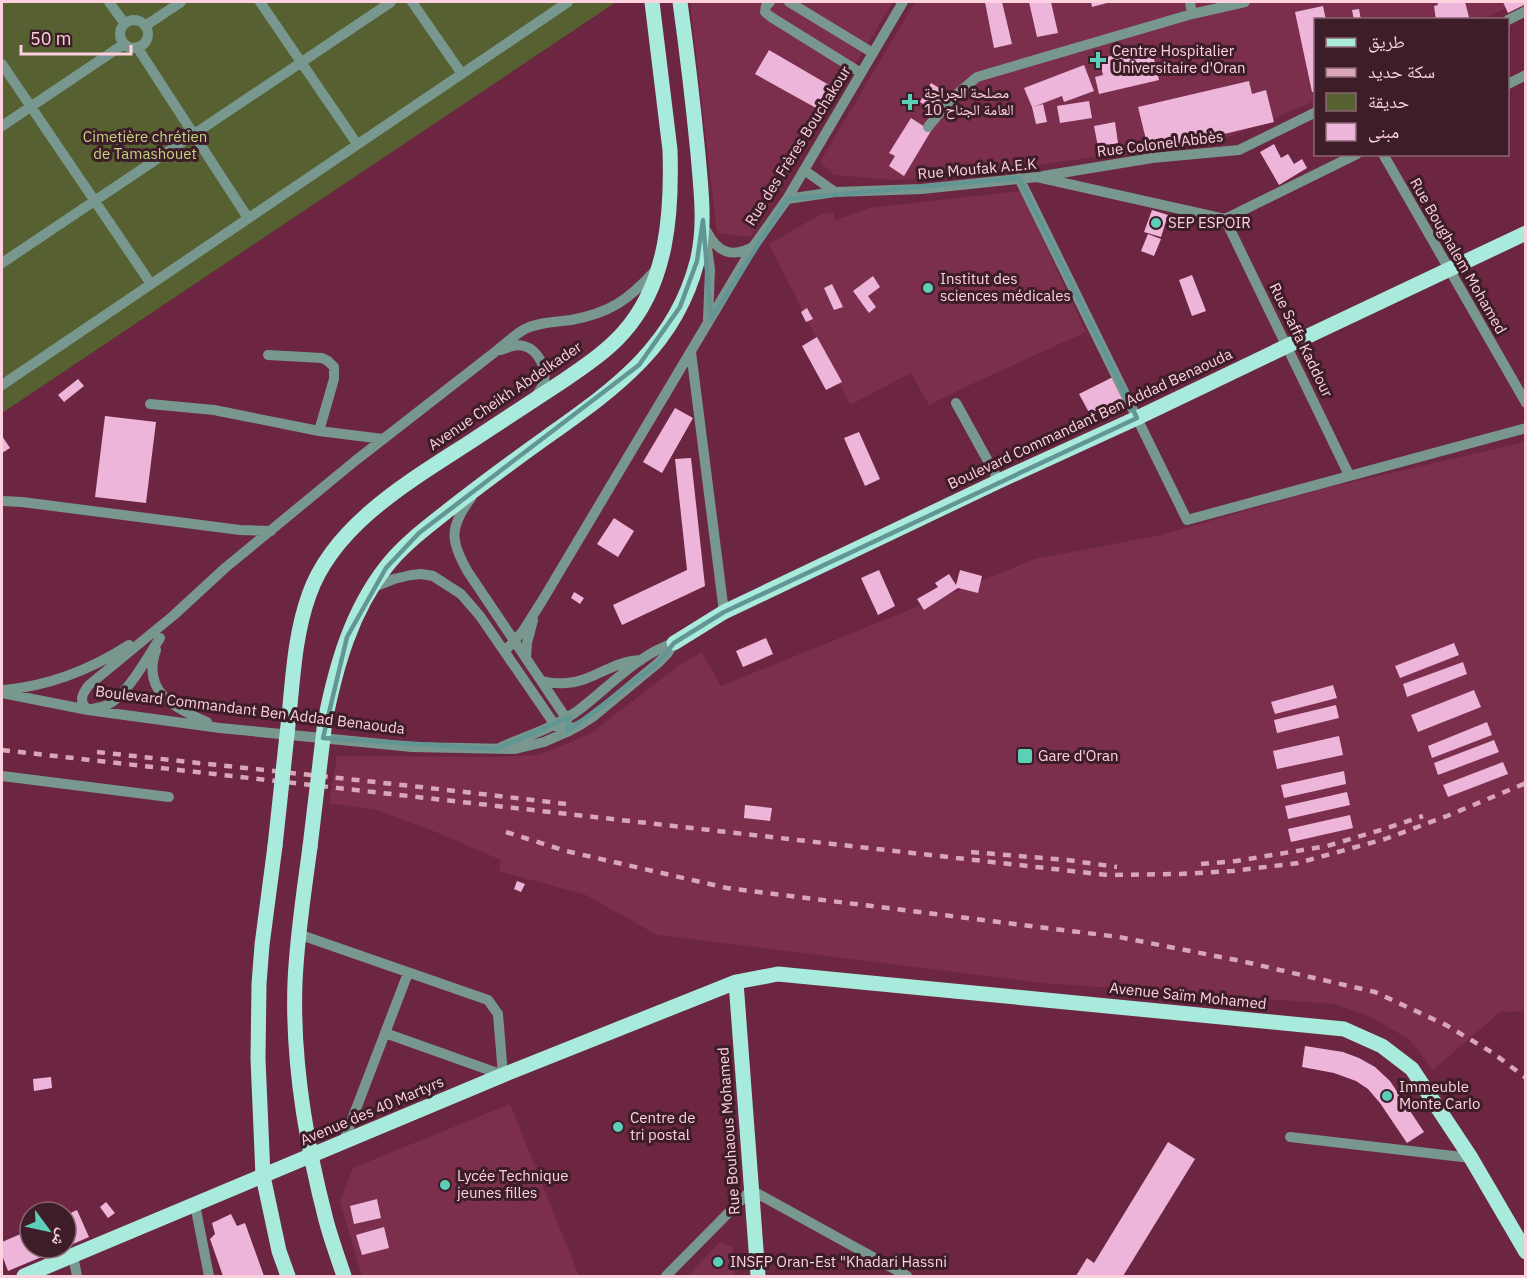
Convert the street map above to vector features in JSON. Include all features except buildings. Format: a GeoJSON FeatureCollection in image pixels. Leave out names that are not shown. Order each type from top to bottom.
{"type":"FeatureCollection","features":[{"type":"Feature","properties":{"kind":"main road","name":"Avenue Cheikh Abdelkader"},"geometry":{"type":"LineString","coordinates":[[288,1276],[279,1251],[263,1176],[258,1059],[259,994],[262,945],[300,623],[309,594],[323,566],[341,541],[363,519],[395,492],[591,361],[624,332],[650,291],[659,267],[668,227],[670,173],[670,150],[651,2]]}},
{"type":"Feature","properties":{"kind":"main road"},"geometry":{"type":"LineString","coordinates":[[345,1276],[327,1222],[311,1156],[300,1087],[295,1024],[298,934],[331,689],[359,609],[371,588],[400,551],[419,533],[485,481],[607,392],[639,365],[669,327],[692,280],[703,220],[696,125],[680,2]]}},
{"type":"Feature","properties":{"kind":"main road","name":"Boulevard Commandant Ben Addad Benaouda"},"geometry":{"type":"LineString","coordinates":[[674,643],[724,612],[1526,233]]}},
{"type":"Feature","properties":{"kind":"main road","name":"Avenue Saïm Mohamed"},"geometry":{"type":"LineString","coordinates":[[736,982],[778,974],[1344,1029],[1382,1046],[1412,1069],[1471,1158],[1526,1252]]}},
{"type":"Feature","properties":{"kind":"main road","name":"Avenue des 40 Martyrs"},"geometry":{"type":"LineString","coordinates":[[78,1254],[502,1076],[736,982]]}},
{"type":"Feature","properties":{"kind":"main road","name":"Rue Bouhaous Mohamed"},"geometry":{"type":"LineString","coordinates":[[736,982],[758,1276]]}},
{"type":"Feature","properties":{"kind":"main road","name":"Avenue des 40 Martyrs"},"geometry":{"type":"LineString","coordinates":[[24,1276],[63,1260]]}},
{"type":"Feature","properties":{"kind":"street"},"geometry":{"type":"LineString","coordinates":[[109,2],[125,24]]}},
{"type":"Feature","properties":{"kind":"street"},"geometry":{"type":"LineString","coordinates":[[145,26],[181,2]]}},
{"type":"Feature","properties":{"kind":"street"},"geometry":{"type":"LineString","coordinates":[[260,2],[357,144]]}},
{"type":"Feature","properties":{"kind":"street"},"geometry":{"type":"LineString","coordinates":[[2,263],[391,2]]}},
{"type":"Feature","properties":{"kind":"street"},"geometry":{"type":"LineString","coordinates":[[412,2],[462,74]]}},
{"type":"Feature","properties":{"kind":"street"},"geometry":{"type":"LineString","coordinates":[[770,2],[765,12],[771,17],[861,73]]}},
{"type":"Feature","properties":{"kind":"street"},"geometry":{"type":"LineString","coordinates":[[789,2],[873,53]]}},
{"type":"Feature","properties":{"kind":"street","name":"Rue des Frères Bouchakour"},"geometry":{"type":"LineString","coordinates":[[505,651],[533,614],[753,247],[787,199],[903,2]]}},
{"type":"Feature","properties":{"kind":"street"},"geometry":{"type":"LineString","coordinates":[[1190,2],[1192,15]]}},
{"type":"Feature","properties":{"kind":"street"},"geometry":{"type":"LineString","coordinates":[[928,127],[950,100],[976,77],[1245,2]]}},
{"type":"Feature","properties":{"kind":"street"},"geometry":{"type":"LineString","coordinates":[[2,385],[564,3]]}},
{"type":"Feature","properties":{"kind":"street"},"geometry":{"type":"LineString","coordinates":[[1509,20],[1526,11]]}},
{"type":"Feature","properties":{"kind":"street"},"geometry":{"type":"LineString","coordinates":[[133,20],[145,26],[148,34],[142,45],[128,47],[124,44],[120,31],[125,24],[133,20]]}},
{"type":"Feature","properties":{"kind":"street"},"geometry":{"type":"LineString","coordinates":[[2,126],[124,44]]}},
{"type":"Feature","properties":{"kind":"street"},"geometry":{"type":"LineString","coordinates":[[137,47],[248,218]]}},
{"type":"Feature","properties":{"kind":"street"},"geometry":{"type":"LineString","coordinates":[[2,64],[151,284]]}},
{"type":"Feature","properties":{"kind":"street"},"geometry":{"type":"LineString","coordinates":[[1509,84],[1526,75]]}},
{"type":"Feature","properties":{"kind":"street","name":"Rue Colonel Abbès"},"geometry":{"type":"LineString","coordinates":[[1037,177],[1152,158],[1239,150],[1314,113]]}},
{"type":"Feature","properties":{"kind":"street"},"geometry":{"type":"LineString","coordinates":[[1225,219],[1353,156]]}},
{"type":"Feature","properties":{"kind":"street","name":"Rue Boughalem Mohamed"},"geometry":{"type":"LineString","coordinates":[[1384,156],[1526,403]]}},
{"type":"Feature","properties":{"kind":"street"},"geometry":{"type":"LineString","coordinates":[[804,170],[835,192]]}},
{"type":"Feature","properties":{"kind":"street","name":"Rue Moufak A.E.K"},"geometry":{"type":"LineString","coordinates":[[787,199],[835,192],[922,189],[1037,177],[1225,219]]}},
{"type":"Feature","properties":{"kind":"street"},"geometry":{"type":"LineString","coordinates":[[1019,178],[1187,520],[1526,428]]}},
{"type":"Feature","properties":{"kind":"street","name":"Rue Saffa Kaddour"},"geometry":{"type":"LineString","coordinates":[[1225,219],[1349,475]]}},
{"type":"Feature","properties":{"kind":"street"},"geometry":{"type":"LineString","coordinates":[[703,220],[710,269],[708,323]]}},
{"type":"Feature","properties":{"kind":"street","name":"Rue des Frères Bouchakour"},"geometry":{"type":"LineString","coordinates":[[703,220],[712,240],[723,250],[737,253],[753,247]]}},
{"type":"Feature","properties":{"kind":"street"},"geometry":{"type":"LineString","coordinates":[[174,615],[121,694],[106,706],[88,710],[84,706],[82,695],[89,685],[174,615],[225,568],[515,335],[527,328],[589,316],[618,304],[630,297],[659,267]]}},
{"type":"Feature","properties":{"kind":"street"},"geometry":{"type":"LineString","coordinates":[[495,352],[512,346],[524,346],[541,359],[545,379],[533,401]]}},
{"type":"Feature","properties":{"kind":"street"},"geometry":{"type":"LineString","coordinates":[[691,352],[724,612]]}},
{"type":"Feature","properties":{"kind":"street"},"geometry":{"type":"LineString","coordinates":[[268,355],[322,358],[334,368],[334,379],[319,430]]}},
{"type":"Feature","properties":{"kind":"street"},"geometry":{"type":"LineString","coordinates":[[956,403],[999,481]]}},
{"type":"Feature","properties":{"kind":"street"},"geometry":{"type":"LineString","coordinates":[[150,404],[214,410],[319,430],[383,439]]}},
{"type":"Feature","properties":{"kind":"street"},"geometry":{"type":"LineString","coordinates":[[371,588],[421,574],[433,576],[461,594],[471,604],[505,651],[555,725],[567,732],[566,718],[514,642],[457,551],[454,536],[455,525],[460,513],[485,481]]}},
{"type":"Feature","properties":{"kind":"street"},"geometry":{"type":"LineString","coordinates":[[2,501],[240,530],[271,531]]}},
{"type":"Feature","properties":{"kind":"street"},"geometry":{"type":"LineString","coordinates":[[526,658],[533,614]]}},
{"type":"Feature","properties":{"kind":"street"},"geometry":{"type":"LineString","coordinates":[[2,692],[28,688],[73,674],[118,652],[174,615]]}},
{"type":"Feature","properties":{"kind":"street"},"geometry":{"type":"LineString","coordinates":[[160,638],[152,667],[153,679],[158,690],[180,709],[220,728]]}},
{"type":"Feature","properties":{"kind":"street","name":"Boulevard Commandant Ben Addad Benaouda"},"geometry":{"type":"LineString","coordinates":[[496,749],[555,725],[586,704],[641,660],[657,649],[674,643]]}},
{"type":"Feature","properties":{"kind":"street","name":"Boulevard Commandant Ben Addad Benaouda"},"geometry":{"type":"LineString","coordinates":[[2,692],[88,710],[220,728],[412,747],[523,748],[567,732],[594,716],[658,663],[674,643]]}},
{"type":"Feature","properties":{"kind":"street"},"geometry":{"type":"LineString","coordinates":[[542,681],[574,682],[619,663],[641,660]]}},
{"type":"Feature","properties":{"kind":"street"},"geometry":{"type":"LineString","coordinates":[[2,776],[169,797]]}},
{"type":"Feature","properties":{"kind":"street"},"geometry":{"type":"LineString","coordinates":[[298,934],[488,1000],[498,1014],[502,1076],[385,1033]]}},
{"type":"Feature","properties":{"kind":"street"},"geometry":{"type":"LineString","coordinates":[[343,1143],[408,973]]}},
{"type":"Feature","properties":{"kind":"street"},"geometry":{"type":"LineString","coordinates":[[1290,1137],[1471,1158]]}},
{"type":"Feature","properties":{"kind":"street"},"geometry":{"type":"LineString","coordinates":[[666,1276],[751,1190],[907,1276]]}},
{"type":"Feature","properties":{"kind":"street"},"geometry":{"type":"LineString","coordinates":[[195,1205],[209,1276]]}},
{"type":"Feature","properties":{"kind":"street"},"geometry":{"type":"LineString","coordinates":[[74,1260],[77,1276]]}},
{"type":"Feature","properties":{"kind":"highlighted area"},"geometry":{"type":"Polygon","coordinates":[[[1019,178],[1137,418],[724,612],[674,643],[658,663],[567,732],[570,717],[496,749],[323,738],[347,637],[386,568],[419,533],[639,365],[680,307],[697,261],[703,220],[711,319],[787,199],[1019,178]]]}},
{"type":"Feature","properties":{"kind":"shaded area"},"geometry":{"type":"Polygon","coordinates":[[[690,2],[893,2],[751,237],[717,233],[690,2]]]}},
{"type":"Feature","properties":{"kind":"shaded area","name":"Centre Hospitalier Universitaire d'Oran"},"geometry":{"type":"Polygon","coordinates":[[[915,2],[1519,2],[1485,18],[1314,18],[1314,101],[1231,136],[1028,167],[893,180],[834,175],[820,162],[915,2]]]}},
{"type":"Feature","properties":{"kind":"shaded area","name":"Institut des sciences médicales"},"geometry":{"type":"Polygon","coordinates":[[[1020,191],[1086,332],[929,405],[911,373],[850,405],[769,244],[821,214],[834,213],[834,221],[869,208],[1020,191]]]}},
{"type":"Feature","properties":{"kind":"shaded area","name":"Gare d'Oran"},"geometry":{"type":"Polygon","coordinates":[[[1525,442],[1525,1011],[1500,1012],[1433,1070],[1410,1040],[1371,1017],[1335,1004],[1043,983],[657,935],[586,895],[499,871],[501,860],[436,832],[377,810],[329,803],[337,756],[539,755],[590,734],[678,666],[702,652],[721,686],[1035,559],[1160,535],[1322,489],[1525,442]]]}},
{"type":"Feature","properties":{"kind":"shaded area","name":"Lycée Technique jeunes filles"},"geometry":{"type":"Polygon","coordinates":[[[510,1104],[579,1276],[362,1276],[340,1201],[353,1168],[510,1104]]]}},
{"type":"Feature","properties":{"kind":"shaded area","name":"INSFP Oran-Est \"Khadari Hassni"},"geometry":{"type":"Polygon","coordinates":[[[720,1242],[733,1247],[735,1276],[687,1276],[720,1242]]]}},
{"type":"Feature","properties":{"kind":"green space","name":"Cimetière chrétien de Tamashouet"},"geometry":{"type":"Polygon","coordinates":[[[2,2],[616,2],[2,413],[2,2]]]}},
{"type":"Feature","properties":{"kind":"railway"},"geometry":{"type":"LineString","coordinates":[[2,750],[1107,875],[1233,871],[1298,863],[1385,839],[1526,783]]}},
{"type":"Feature","properties":{"kind":"railway"},"geometry":{"type":"LineString","coordinates":[[97,752],[566,804]]}},
{"type":"Feature","properties":{"kind":"railway"},"geometry":{"type":"LineString","coordinates":[[1201,864],[1236,861],[1327,846],[1423,816]]}},
{"type":"Feature","properties":{"kind":"railway"},"geometry":{"type":"LineString","coordinates":[[506,832],[566,851],[727,888],[1119,937],[1241,961],[1375,992],[1446,1025],[1493,1053],[1526,1078]]}},
{"type":"Feature","properties":{"kind":"railway"},"geometry":{"type":"LineString","coordinates":[[971,852],[1067,860],[1117,867]]}},
{"type":"Feature","properties":{"kind":"place","name":"Centre Hospitalier Universitaire d'Oran"},"geometry":{"type":"Point","coordinates":[1098,60]}},
{"type":"Feature","properties":{"kind":"place","name":"مصلحة الجراحة العامة الجناح 10"},"geometry":{"type":"Point","coordinates":[910,102]}},
{"type":"Feature","properties":{"kind":"place","name":"SEP ESPOIR"},"geometry":{"type":"Point","coordinates":[1156,223]}},
{"type":"Feature","properties":{"kind":"place","name":"Institut des sciences médicales"},"geometry":{"type":"Point","coordinates":[928,288]}},
{"type":"Feature","properties":{"kind":"place","name":"Gare d'Oran"},"geometry":{"type":"Point","coordinates":[1025,756]}},
{"type":"Feature","properties":{"kind":"place","name":"Immeuble Monte Carlo"},"geometry":{"type":"Point","coordinates":[1387,1096]}},
{"type":"Feature","properties":{"kind":"place","name":"Centre de tri postal"},"geometry":{"type":"Point","coordinates":[618,1127]}},
{"type":"Feature","properties":{"kind":"place","name":"Lycée Technique jeunes filles"},"geometry":{"type":"Point","coordinates":[445,1185]}},
{"type":"Feature","properties":{"kind":"place","name":"INSFP Oran-Est \"Khadari Hassni"},"geometry":{"type":"Point","coordinates":[718,1262]}}]}
